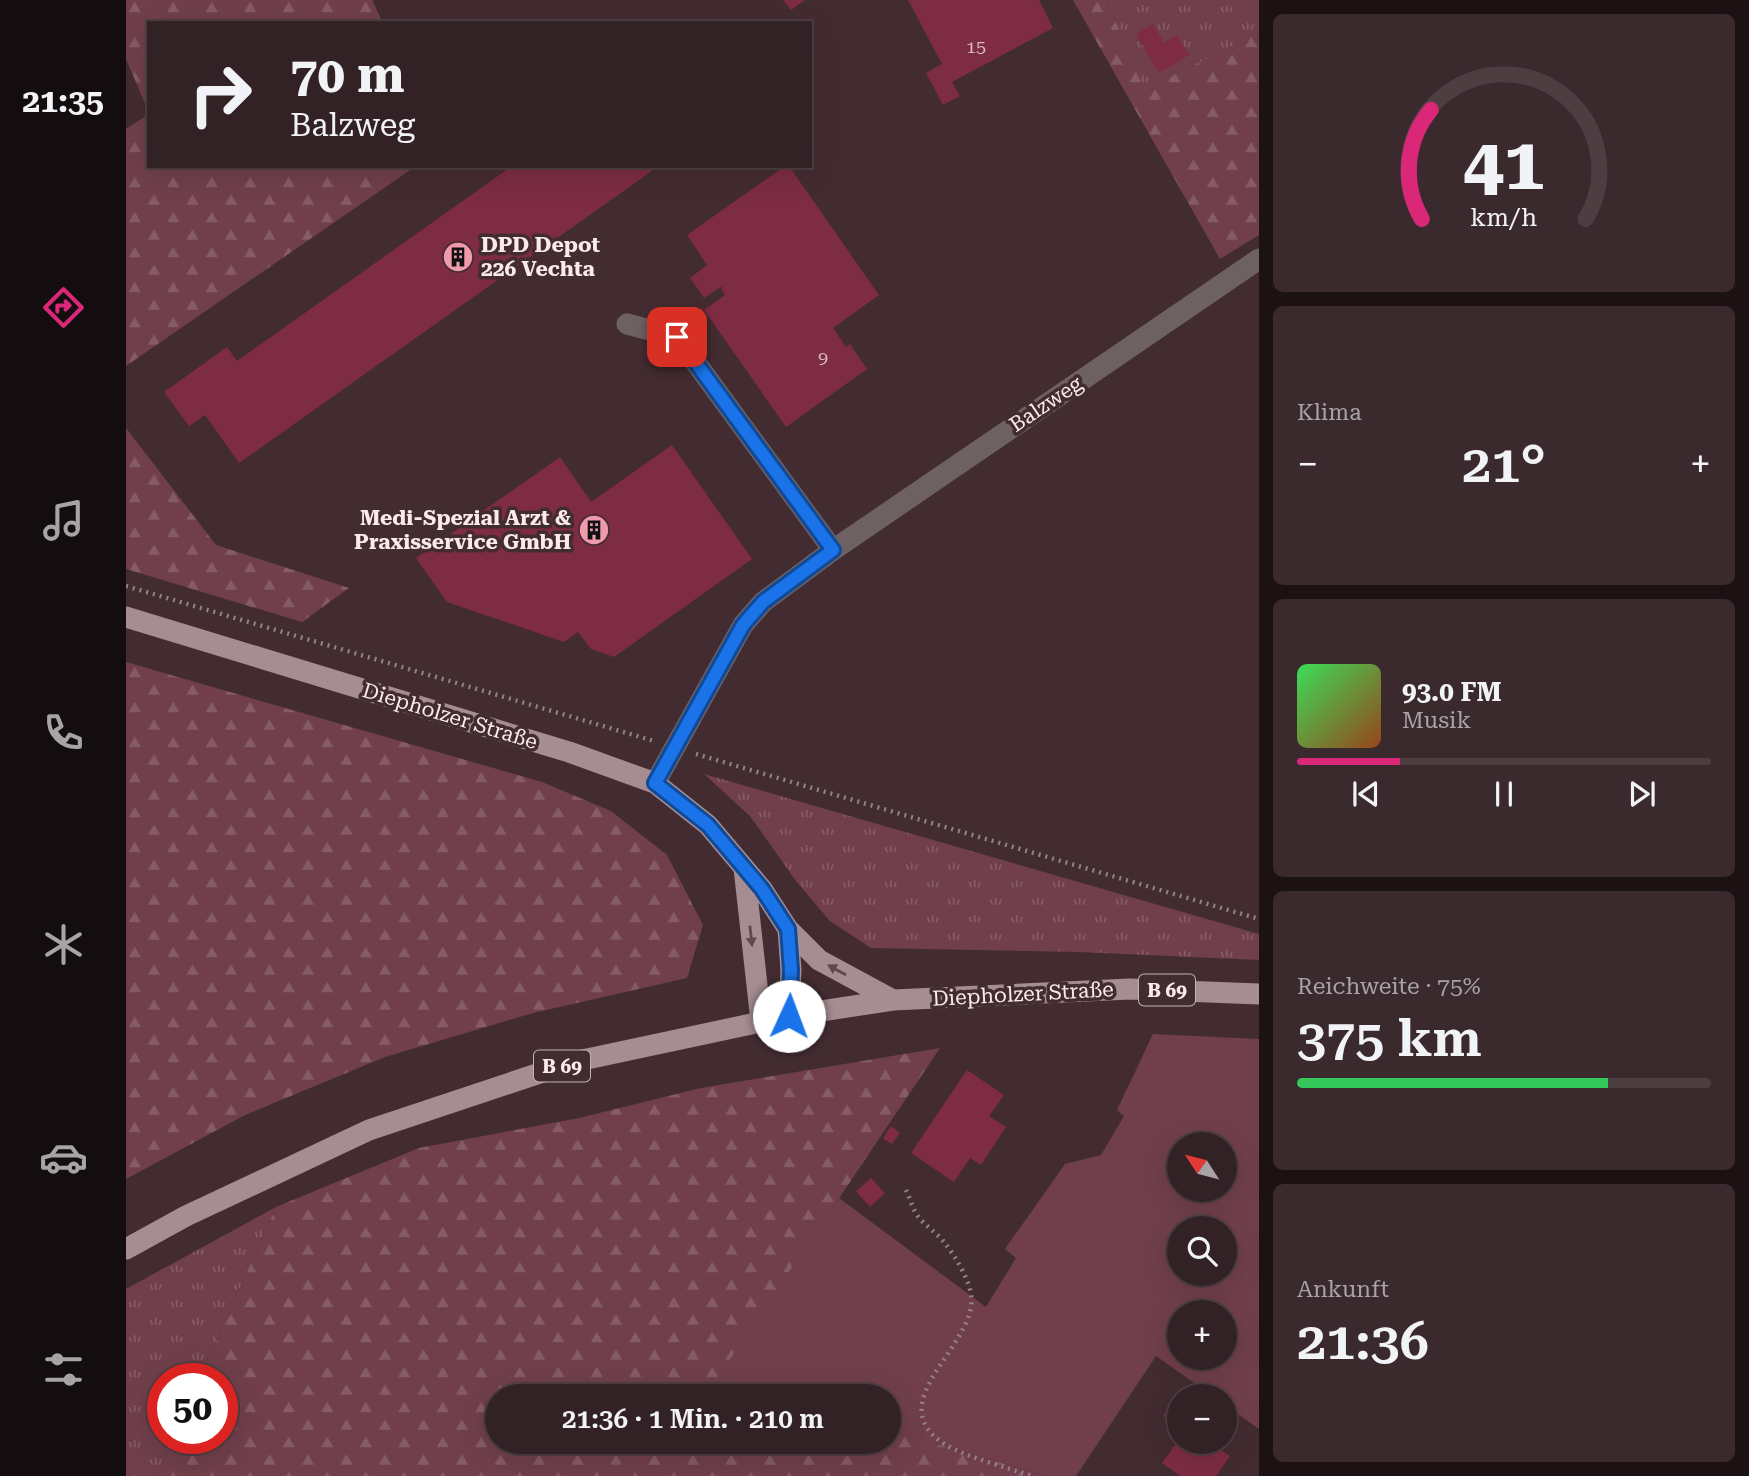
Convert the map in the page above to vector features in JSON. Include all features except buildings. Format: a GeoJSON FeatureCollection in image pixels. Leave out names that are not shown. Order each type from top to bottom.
{"type":"FeatureCollection","features":[{"type":"Feature","properties":{"kind":"main road","name":"Diepholzer Straße"},"geometry":{"type":"LineString","coordinates":[[126,617],[569,752],[655,783],[708,825],[762,889],[788,929],[791,970],[789,1016]]}},
{"type":"Feature","properties":{"kind":"main road"},"geometry":{"type":"LineString","coordinates":[[744,868],[761,1021]]}},
{"type":"Feature","properties":{"kind":"main road"},"geometry":{"type":"LineString","coordinates":[[788,929],[819,960],[893,1000]]}},
{"type":"Feature","properties":{"kind":"main road","name":"Diepholzer Straße"},"geometry":{"type":"LineString","coordinates":[[761,1021],[893,1000],[1116,989],[1259,994]]}},
{"type":"Feature","properties":{"kind":"main road","name":"B 69"},"geometry":{"type":"LineString","coordinates":[[126,1249],[186,1216],[369,1130],[573,1062],[761,1021]]}},
{"type":"Feature","properties":{"kind":"street","name":"Balzweg"},"geometry":{"type":"LineString","coordinates":[[655,783],[743,625],[763,602],[833,550],[1259,259]]}},
{"type":"Feature","properties":{"kind":"street"},"geometry":{"type":"LineString","coordinates":[[627,324],[677,337],[833,550]]}},
{"type":"Feature","properties":{"kind":"path"},"geometry":{"type":"LineString","coordinates":[[126,586],[1259,919]]}},
{"type":"Feature","properties":{"kind":"path"},"geometry":{"type":"LineString","coordinates":[[906,1190],[916,1215],[944,1241],[971,1294],[971,1312],[962,1331],[929,1380],[922,1403],[925,1423],[935,1437],[949,1447],[1032,1476]]}},
{"type":"Feature","properties":{"kind":"green space"},"geometry":{"type":"Polygon","coordinates":[[[126,0],[372,0],[382,21],[147,21],[147,108],[126,59],[126,0]]]}},
{"type":"Feature","properties":{"kind":"green space"},"geometry":{"type":"Polygon","coordinates":[[[1073,0],[1106,0],[1144,90],[1259,32],[1259,235],[1220,259],[1073,0]]]}},
{"type":"Feature","properties":{"kind":"green space"},"geometry":{"type":"Polygon","coordinates":[[[1106,0],[1259,0],[1259,32],[1144,91],[1106,0]]]}},
{"type":"Feature","properties":{"kind":"green space"},"geometry":{"type":"Polygon","coordinates":[[[147,115],[147,168],[413,168],[126,366],[126,129],[147,115]]]}},
{"type":"Feature","properties":{"kind":"green space"},"geometry":{"type":"Polygon","coordinates":[[[126,428],[216,545],[349,588],[302,622],[126,569],[126,428]]]}},
{"type":"Feature","properties":{"kind":"green space"},"geometry":{"type":"Polygon","coordinates":[[[126,662],[542,782],[611,811],[667,855],[703,925],[687,978],[533,1013],[385,1057],[245,1115],[126,1179],[126,662]]]}},
{"type":"Feature","properties":{"kind":"green space"},"geometry":{"type":"Polygon","coordinates":[[[704,774],[1259,934],[1259,960],[1079,952],[871,948],[830,921],[796,881],[750,816],[704,774]]]}},
{"type":"Feature","properties":{"kind":"green space"},"geometry":{"type":"Polygon","coordinates":[[[1153,1034],[1259,1039],[1259,1429],[1237,1413],[1237,1384],[1196,1384],[1176,1370],[1237,1370],[1237,1300],[1167,1300],[1167,1364],[1156,1356],[1076,1476],[1046,1476],[901,1434],[901,1384],[730,1384],[716,1380],[839,1198],[986,1307],[1016,1258],[1005,1249],[1065,1164],[1101,1155],[1124,1116],[1117,1110],[1153,1034]]]}},
{"type":"Feature","properties":{"kind":"green space"},"geometry":{"type":"Polygon","coordinates":[[[940,1048],[717,1380],[731,1384],[485,1384],[485,1454],[901,1454],[901,1434],[1046,1476],[156,1476],[166,1454],[238,1454],[238,1363],[206,1363],[276,1207],[419,1148],[579,1118],[701,1088],[940,1048]]]}},
{"type":"Feature","properties":{"kind":"green space"},"geometry":{"type":"Polygon","coordinates":[[[276,1207],[206,1363],[147,1363],[147,1454],[166,1454],[156,1476],[126,1476],[126,1289],[276,1207]]]}},
{"type":"Feature","properties":{"kind":"place","name":"DPD Depot 226 Vechta"},"geometry":{"type":"Point","coordinates":[458,257]}},
{"type":"Feature","properties":{"kind":"place","name":"Medi-Spezial Arzt & Praxisservice GmbH"},"geometry":{"type":"Point","coordinates":[594,530]}},
{"type":"Feature","properties":{"kind":"route"},"geometry":{"type":"LineString","coordinates":[[677,337],[833,550],[763,602],[743,625],[655,783],[708,825],[762,889],[788,929],[791,970],[789,1016]]}}]}
